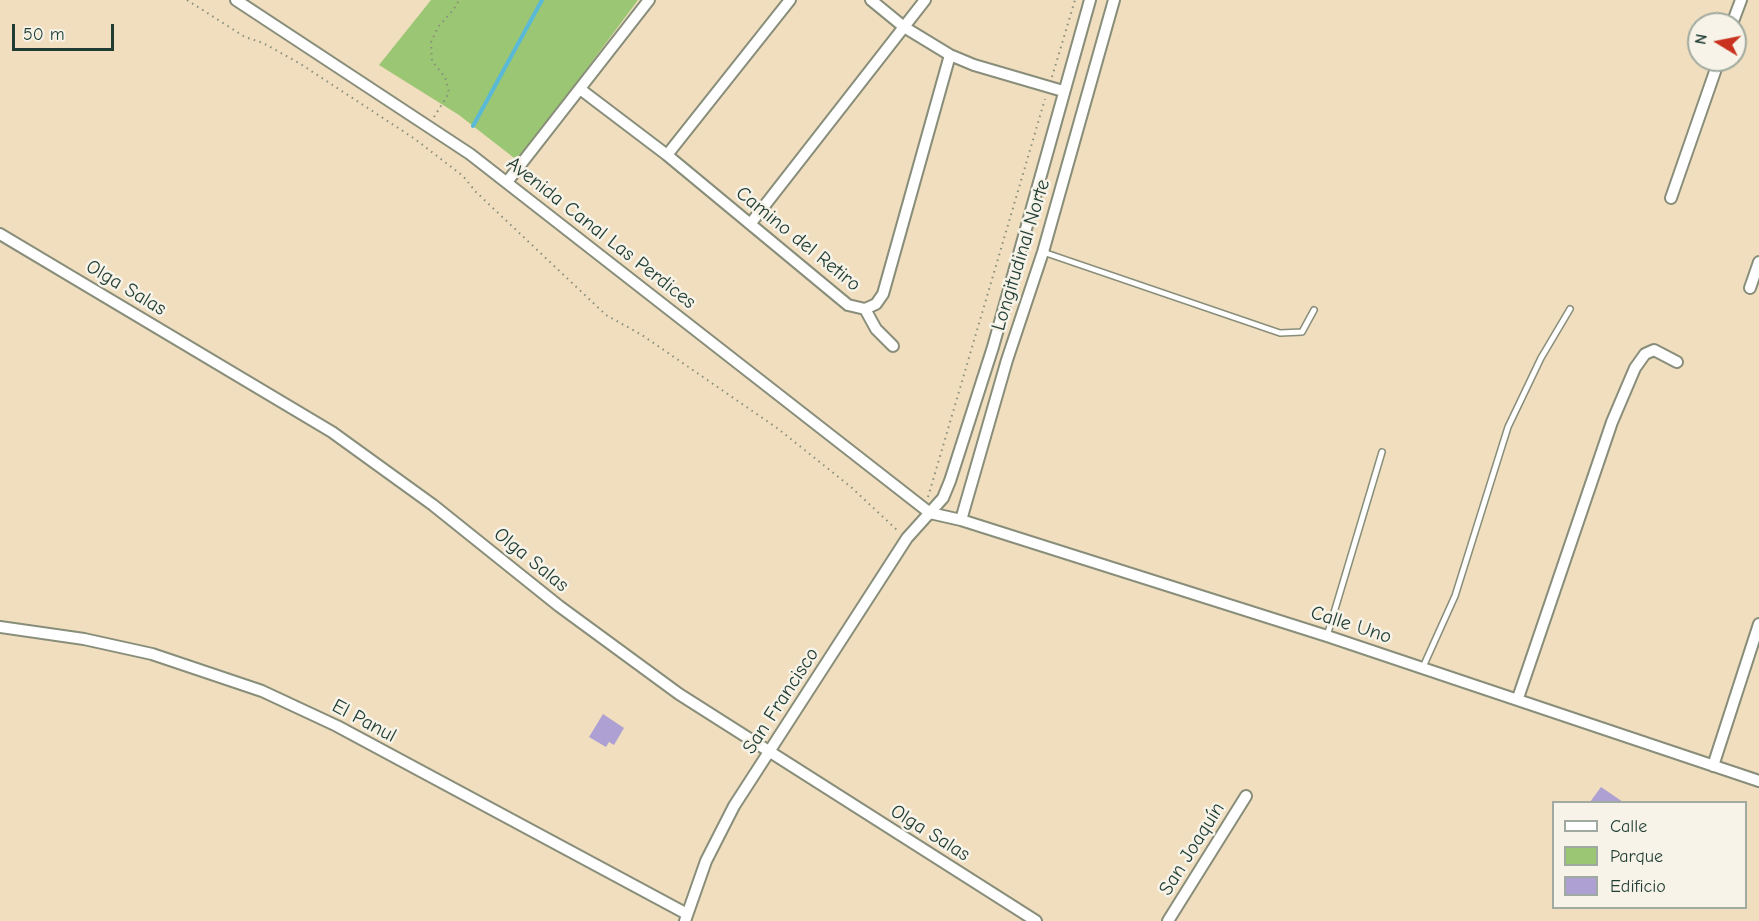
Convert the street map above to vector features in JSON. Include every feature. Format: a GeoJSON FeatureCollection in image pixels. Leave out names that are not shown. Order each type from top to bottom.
{"type":"FeatureCollection","features":[{"type":"Feature","properties":{"kind":"street","name":"Avenida Canal Las Perdices"},"geometry":{"type":"LineString","coordinates":[[236,0],[429,125],[507,182],[926,510]]}},
{"type":"Feature","properties":{"kind":"street"},"geometry":{"type":"LineString","coordinates":[[507,182],[650,0]]}},
{"type":"Feature","properties":{"kind":"street"},"geometry":{"type":"LineString","coordinates":[[667,155],[790,0]]}},
{"type":"Feature","properties":{"kind":"street"},"geometry":{"type":"LineString","coordinates":[[871,0],[904,27],[950,55],[974,65],[1063,91]]}},
{"type":"Feature","properties":{"kind":"street"},"geometry":{"type":"LineString","coordinates":[[751,223],[925,0]]}},
{"type":"Feature","properties":{"kind":"street","name":"Longitudinal Norte"},"geometry":{"type":"LineString","coordinates":[[926,510],[943,498],[950,481],[993,347],[1090,0]]}},
{"type":"Feature","properties":{"kind":"street","name":"Longitudinal Norte"},"geometry":{"type":"LineString","coordinates":[[961,520],[1007,360],[1042,252],[1114,0]]}},
{"type":"Feature","properties":{"kind":"street","name":"Camino del Retiro"},"geometry":{"type":"LineString","coordinates":[[580,89],[667,155],[848,305],[865,309],[876,304],[883,294],[950,55]]}},
{"type":"Feature","properties":{"kind":"street"},"geometry":{"type":"LineString","coordinates":[[1671,198],[1715,72]]}},
{"type":"Feature","properties":{"kind":"street","name":"Olga Salas"},"geometry":{"type":"LineString","coordinates":[[0,234],[332,432],[433,505],[639,666],[770,753],[1036,921]]}},
{"type":"Feature","properties":{"kind":"street"},"geometry":{"type":"LineString","coordinates":[[1750,288],[1759,262]]}},
{"type":"Feature","properties":{"kind":"street"},"geometry":{"type":"LineString","coordinates":[[865,309],[876,329],[893,346]]}},
{"type":"Feature","properties":{"kind":"street"},"geometry":{"type":"LineString","coordinates":[[1518,698],[1612,422],[1635,368],[1645,354],[1654,351],[1677,362]]}},
{"type":"Feature","properties":{"kind":"street","name":"San Francisco"},"geometry":{"type":"LineString","coordinates":[[686,918],[719,834],[926,510]]}},
{"type":"Feature","properties":{"kind":"street","name":"Calle Uno"},"geometry":{"type":"LineString","coordinates":[[926,510],[1424,667],[1759,781]]}},
{"type":"Feature","properties":{"kind":"street"},"geometry":{"type":"LineString","coordinates":[[1713,766],[1759,624]]}},
{"type":"Feature","properties":{"kind":"street","name":"El Panul"},"geometry":{"type":"LineString","coordinates":[[0,627],[84,639],[140,651],[186,663],[262,691],[337,726],[686,918]]}},
{"type":"Feature","properties":{"kind":"street","name":"San Joaquín"},"geometry":{"type":"LineString","coordinates":[[1168,921],[1246,796]]}},
{"type":"Feature","properties":{"kind":"lane"},"geometry":{"type":"LineString","coordinates":[[1042,252],[1280,333],[1302,332],[1314,310]]}},
{"type":"Feature","properties":{"kind":"lane"},"geometry":{"type":"LineString","coordinates":[[1424,667],[1455,596],[1508,427],[1541,358],[1570,309]]}},
{"type":"Feature","properties":{"kind":"lane"},"geometry":{"type":"LineString","coordinates":[[1327,636],[1382,452]]}},
{"type":"Feature","properties":{"kind":"path"},"geometry":{"type":"LineString","coordinates":[[187,0],[245,37],[263,43],[299,63],[415,140],[463,176],[476,192],[606,315],[642,335],[777,428],[851,487],[907,538]]}},
{"type":"Feature","properties":{"kind":"path"},"geometry":{"type":"LineString","coordinates":[[429,125],[449,93],[445,77],[430,55],[431,42],[438,27],[459,0]]}},
{"type":"Feature","properties":{"kind":"path"},"geometry":{"type":"LineString","coordinates":[[926,510],[928,496],[1075,0]]}},
{"type":"Feature","properties":{"kind":"green space"},"geometry":{"type":"Polygon","coordinates":[[[431,0],[638,0],[518,161],[459,115],[379,65],[431,0]]]}},
{"type":"Feature","properties":{"kind":"building"},"geometry":{"type":"Polygon","coordinates":[[[603,714],[624,728],[614,745],[609,742],[606,747],[589,737],[603,714]]]}},
{"type":"Feature","properties":{"kind":"building"},"geometry":{"type":"Polygon","coordinates":[[[1601,787],[1622,801],[1591,801],[1601,787]]]}},
{"type":"Feature","properties":{"kind":"waterway"},"geometry":{"type":"LineString","coordinates":[[473,126],[542,0]]}}]}
